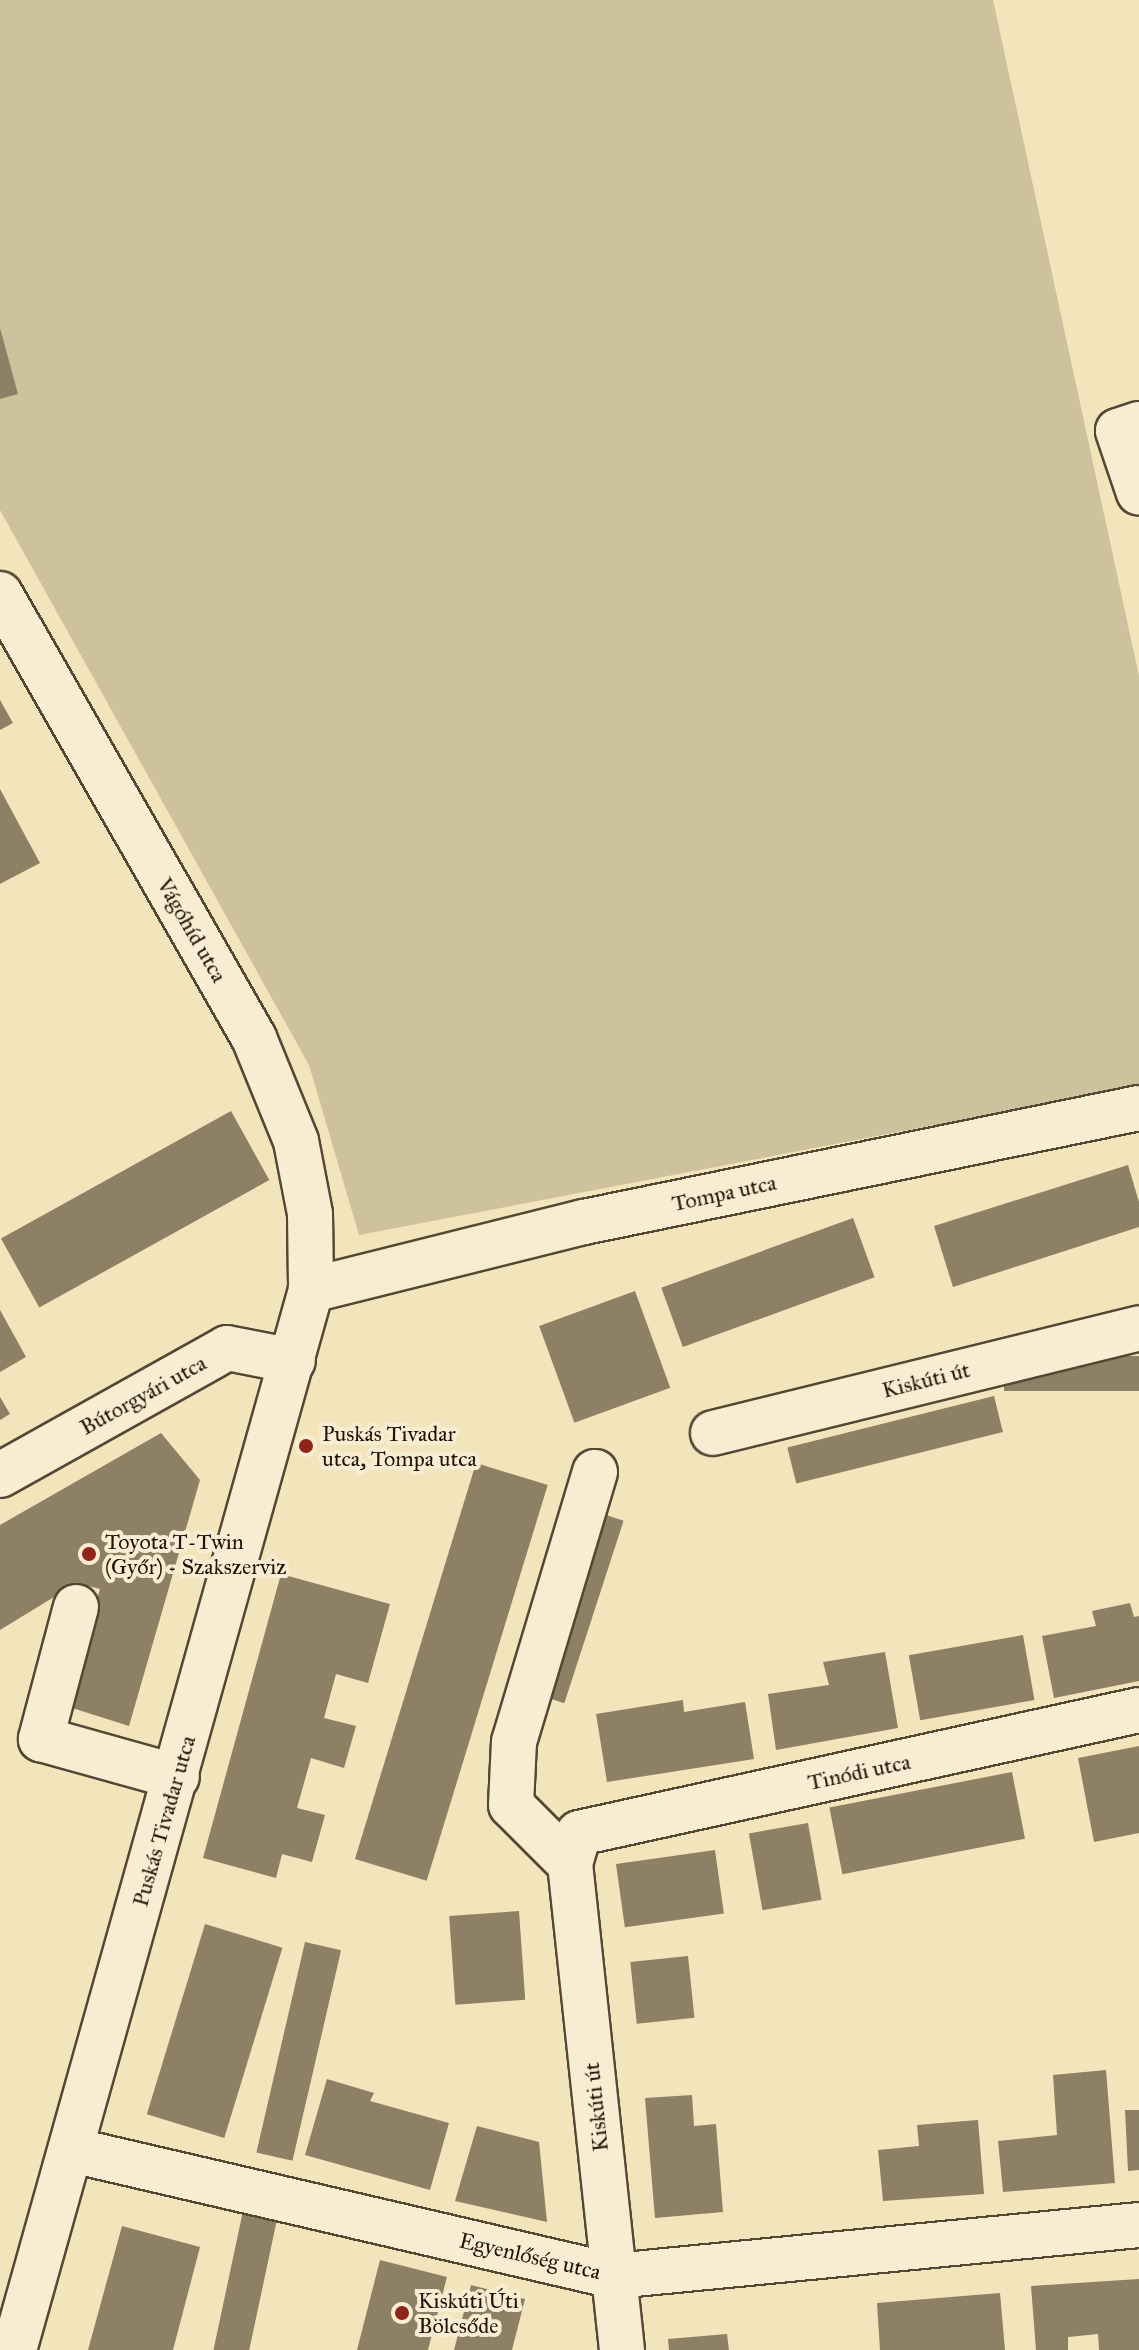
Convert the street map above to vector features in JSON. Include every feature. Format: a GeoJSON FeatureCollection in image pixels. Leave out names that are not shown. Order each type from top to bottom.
{"type":"FeatureCollection","features":[{"type":"Feature","properties":{"kind":"street"},"geometry":{"type":"LineString","coordinates":[[1139,424],[1118,431],[1139,493]]}},
{"type":"Feature","properties":{"kind":"street","name":"Vágóhíd utca"},"geometry":{"type":"LineString","coordinates":[[0,594],[254,1038],[298,1153],[310,1214],[311,1290]]}},
{"type":"Feature","properties":{"kind":"street","name":"Tompa utca"},"geometry":{"type":"LineString","coordinates":[[311,1290],[584,1222],[1139,1108]]}},
{"type":"Feature","properties":{"kind":"street","name":"Puskás Tivadar utca"},"geometry":{"type":"LineString","coordinates":[[14,2350],[311,1290]]}},
{"type":"Feature","properties":{"kind":"street","name":"Kiskúti út"},"geometry":{"type":"LineString","coordinates":[[713,1433],[1139,1328]]}},
{"type":"Feature","properties":{"kind":"street","name":"Bútorgyári utca"},"geometry":{"type":"LineString","coordinates":[[0,1475],[227,1348],[293,1361]]}},
{"type":"Feature","properties":{"kind":"street"},"geometry":{"type":"LineString","coordinates":[[574,1848],[511,1805],[514,1742],[595,1472]]}},
{"type":"Feature","properties":{"kind":"street"},"geometry":{"type":"LineString","coordinates":[[76,1607],[41,1739],[177,1777]]}},
{"type":"Feature","properties":{"kind":"street","name":"Tinódi utca"},"geometry":{"type":"LineString","coordinates":[[574,1848],[1139,1710]]}},
{"type":"Feature","properties":{"kind":"street","name":"Kiskúti út"},"geometry":{"type":"LineString","coordinates":[[574,1848],[622,2350]]}},
{"type":"Feature","properties":{"kind":"street","name":"Egyenlőség utca"},"geometry":{"type":"LineString","coordinates":[[72,2150],[614,2276],[1139,2225]]}},
{"type":"Feature","properties":{"kind":"shaded area"},"geometry":{"type":"Polygon","coordinates":[[[0,0],[993,0],[1139,676],[1139,1086],[359,1235],[309,1065],[0,510],[0,0]]]}},
{"type":"Feature","properties":{"kind":"building"},"geometry":{"type":"Polygon","coordinates":[[[0,328],[18,394],[0,399],[0,328]]]}},
{"type":"Feature","properties":{"kind":"building"},"geometry":{"type":"Polygon","coordinates":[[[0,700],[13,723],[0,730],[0,700]]]}},
{"type":"Feature","properties":{"kind":"building"},"geometry":{"type":"Polygon","coordinates":[[[0,789],[40,863],[0,884],[0,789]]]}},
{"type":"Feature","properties":{"kind":"building"},"geometry":{"type":"Polygon","coordinates":[[[231,1111],[269,1180],[39,1308],[1,1239],[231,1111]]]}},
{"type":"Feature","properties":{"kind":"building"},"geometry":{"type":"Polygon","coordinates":[[[1128,1165],[1139,1202],[1139,1227],[953,1287],[934,1226],[1128,1165]]]}},
{"type":"Feature","properties":{"kind":"building"},"geometry":{"type":"Polygon","coordinates":[[[853,1218],[875,1277],[683,1347],[661,1288],[853,1218]]]}},
{"type":"Feature","properties":{"kind":"building"},"geometry":{"type":"Polygon","coordinates":[[[635,1291],[670,1388],[574,1423],[539,1326],[635,1291]]]}},
{"type":"Feature","properties":{"kind":"building"},"geometry":{"type":"Polygon","coordinates":[[[0,1310],[26,1357],[0,1372],[0,1310]]]}},
{"type":"Feature","properties":{"kind":"building"},"geometry":{"type":"Polygon","coordinates":[[[1004,1356],[1139,1356],[1139,1391],[1004,1391],[1004,1356]]]}},
{"type":"Feature","properties":{"kind":"building"},"geometry":{"type":"Polygon","coordinates":[[[994,1396],[1003,1432],[796,1483],[787,1448],[994,1396]]]}},
{"type":"Feature","properties":{"kind":"building"},"geometry":{"type":"Polygon","coordinates":[[[0,1397],[10,1414],[0,1420],[0,1397]]]}},
{"type":"Feature","properties":{"kind":"building","name":"Toyota T-Twin (Győr) - Szakszerviz"},"geometry":{"type":"Polygon","coordinates":[[[161,1433],[200,1480],[129,1726],[66,1706],[100,1589],[77,1583],[0,1630],[0,1525],[161,1433]]]}},
{"type":"Feature","properties":{"kind":"building"},"geometry":{"type":"Polygon","coordinates":[[[476,1463],[548,1485],[427,1881],[355,1859],[476,1463]]]}},
{"type":"Feature","properties":{"kind":"building"},"geometry":{"type":"Polygon","coordinates":[[[597,1512],[624,1521],[564,1703],[538,1695],[597,1512]]]}},
{"type":"Feature","properties":{"kind":"building"},"geometry":{"type":"Polygon","coordinates":[[[281,1574],[390,1604],[368,1683],[336,1674],[324,1718],[356,1726],[344,1768],[311,1758],[297,1808],[325,1815],[312,1862],[282,1854],[276,1878],[203,1858],[281,1574]]]}},
{"type":"Feature","properties":{"kind":"building"},"geometry":{"type":"Polygon","coordinates":[[[1130,1603],[1134,1617],[1139,1616],[1139,1681],[1054,1698],[1042,1636],[1096,1626],[1092,1611],[1130,1603]]]}},
{"type":"Feature","properties":{"kind":"building"},"geometry":{"type":"Polygon","coordinates":[[[1023,1635],[1034,1700],[920,1720],[909,1655],[1023,1635]]]}},
{"type":"Feature","properties":{"kind":"building"},"geometry":{"type":"Polygon","coordinates":[[[885,1652],[898,1728],[776,1750],[768,1694],[829,1685],[823,1662],[885,1652]]]}},
{"type":"Feature","properties":{"kind":"building"},"geometry":{"type":"Polygon","coordinates":[[[683,1700],[684,1712],[745,1702],[754,1759],[607,1782],[596,1714],[683,1700]]]}},
{"type":"Feature","properties":{"kind":"building"},"geometry":{"type":"Polygon","coordinates":[[[1139,1746],[1139,1833],[1094,1842],[1078,1758],[1139,1746]]]}},
{"type":"Feature","properties":{"kind":"building"},"geometry":{"type":"Polygon","coordinates":[[[1012,1772],[1025,1839],[842,1874],[829,1807],[1012,1772]]]}},
{"type":"Feature","properties":{"kind":"building"},"geometry":{"type":"Polygon","coordinates":[[[808,1823],[822,1900],[762,1910],[749,1833],[808,1823]]]}},
{"type":"Feature","properties":{"kind":"building"},"geometry":{"type":"Polygon","coordinates":[[[715,1850],[724,1913],[625,1927],[616,1864],[715,1850]]]}},
{"type":"Feature","properties":{"kind":"building"},"geometry":{"type":"Polygon","coordinates":[[[519,1911],[525,2000],[455,2005],[449,1916],[519,1911]]]}},
{"type":"Feature","properties":{"kind":"building"},"geometry":{"type":"Polygon","coordinates":[[[205,1924],[282,1948],[224,2138],[147,2114],[205,1924]]]}},
{"type":"Feature","properties":{"kind":"building"},"geometry":{"type":"Polygon","coordinates":[[[305,1942],[341,1950],[292,2161],[256,2152],[305,1942]]]}},
{"type":"Feature","properties":{"kind":"building"},"geometry":{"type":"Polygon","coordinates":[[[688,1956],[694,2018],[637,2024],[630,1962],[688,1956]]]}},
{"type":"Feature","properties":{"kind":"building"},"geometry":{"type":"Polygon","coordinates":[[[1106,2070],[1115,2183],[1003,2192],[998,2141],[1057,2135],[1053,2075],[1106,2070]]]}},
{"type":"Feature","properties":{"kind":"building"},"geometry":{"type":"Polygon","coordinates":[[[327,2079],[374,2093],[370,2101],[449,2123],[430,2190],[305,2155],[327,2079]]]}},
{"type":"Feature","properties":{"kind":"building"},"geometry":{"type":"Polygon","coordinates":[[[692,2095],[694,2126],[716,2124],[723,2212],[655,2218],[645,2098],[692,2095]]]}},
{"type":"Feature","properties":{"kind":"building"},"geometry":{"type":"Polygon","coordinates":[[[1125,2110],[1139,2110],[1139,2170],[1128,2171],[1125,2110]]]}},
{"type":"Feature","properties":{"kind":"building"},"geometry":{"type":"Polygon","coordinates":[[[978,2120],[984,2194],[883,2201],[878,2150],[919,2146],[917,2125],[978,2120]]]}},
{"type":"Feature","properties":{"kind":"building"},"geometry":{"type":"Polygon","coordinates":[[[477,2126],[539,2142],[547,2222],[455,2201],[477,2126]]]}},
{"type":"Feature","properties":{"kind":"building"},"geometry":{"type":"Polygon","coordinates":[[[243,2211],[277,2218],[249,2350],[213,2350],[243,2211]]]}},
{"type":"Feature","properties":{"kind":"building"},"geometry":{"type":"Polygon","coordinates":[[[122,2226],[200,2247],[173,2350],[88,2350],[122,2226]]]}},
{"type":"Feature","properties":{"kind":"building","name":"Kiskúti Úti Bölcsőde"},"geometry":{"type":"Polygon","coordinates":[[[380,2260],[447,2277],[428,2350],[357,2350],[380,2260]]]}},
{"type":"Feature","properties":{"kind":"building"},"geometry":{"type":"Polygon","coordinates":[[[1139,2279],[1139,2350],[1099,2350],[1098,2334],[1068,2337],[1068,2350],[1036,2350],[1031,2286],[1139,2279]]]}},
{"type":"Feature","properties":{"kind":"building","name":"Kiskúti Úti Bölcsőde"},"geometry":{"type":"Polygon","coordinates":[[[471,2285],[525,2299],[512,2350],[454,2350],[471,2285]]]}},
{"type":"Feature","properties":{"kind":"building"},"geometry":{"type":"Polygon","coordinates":[[[1000,2293],[1005,2350],[880,2350],[877,2303],[1000,2293]]]}},
{"type":"Feature","properties":{"kind":"building"},"geometry":{"type":"Polygon","coordinates":[[[727,2334],[729,2350],[669,2350],[668,2339],[727,2334]]]}},
{"type":"Feature","properties":{"kind":"place","name":"Puskás Tivadar utca, Tompa utca"},"geometry":{"type":"Point","coordinates":[306,1446]}},
{"type":"Feature","properties":{"kind":"place","name":"Toyota T-Twin (Győr) - Szakszerviz"},"geometry":{"type":"Point","coordinates":[89,1554]}},
{"type":"Feature","properties":{"kind":"place","name":"Kiskúti Úti Bölcsőde"},"geometry":{"type":"Point","coordinates":[402,2313]}}]}
